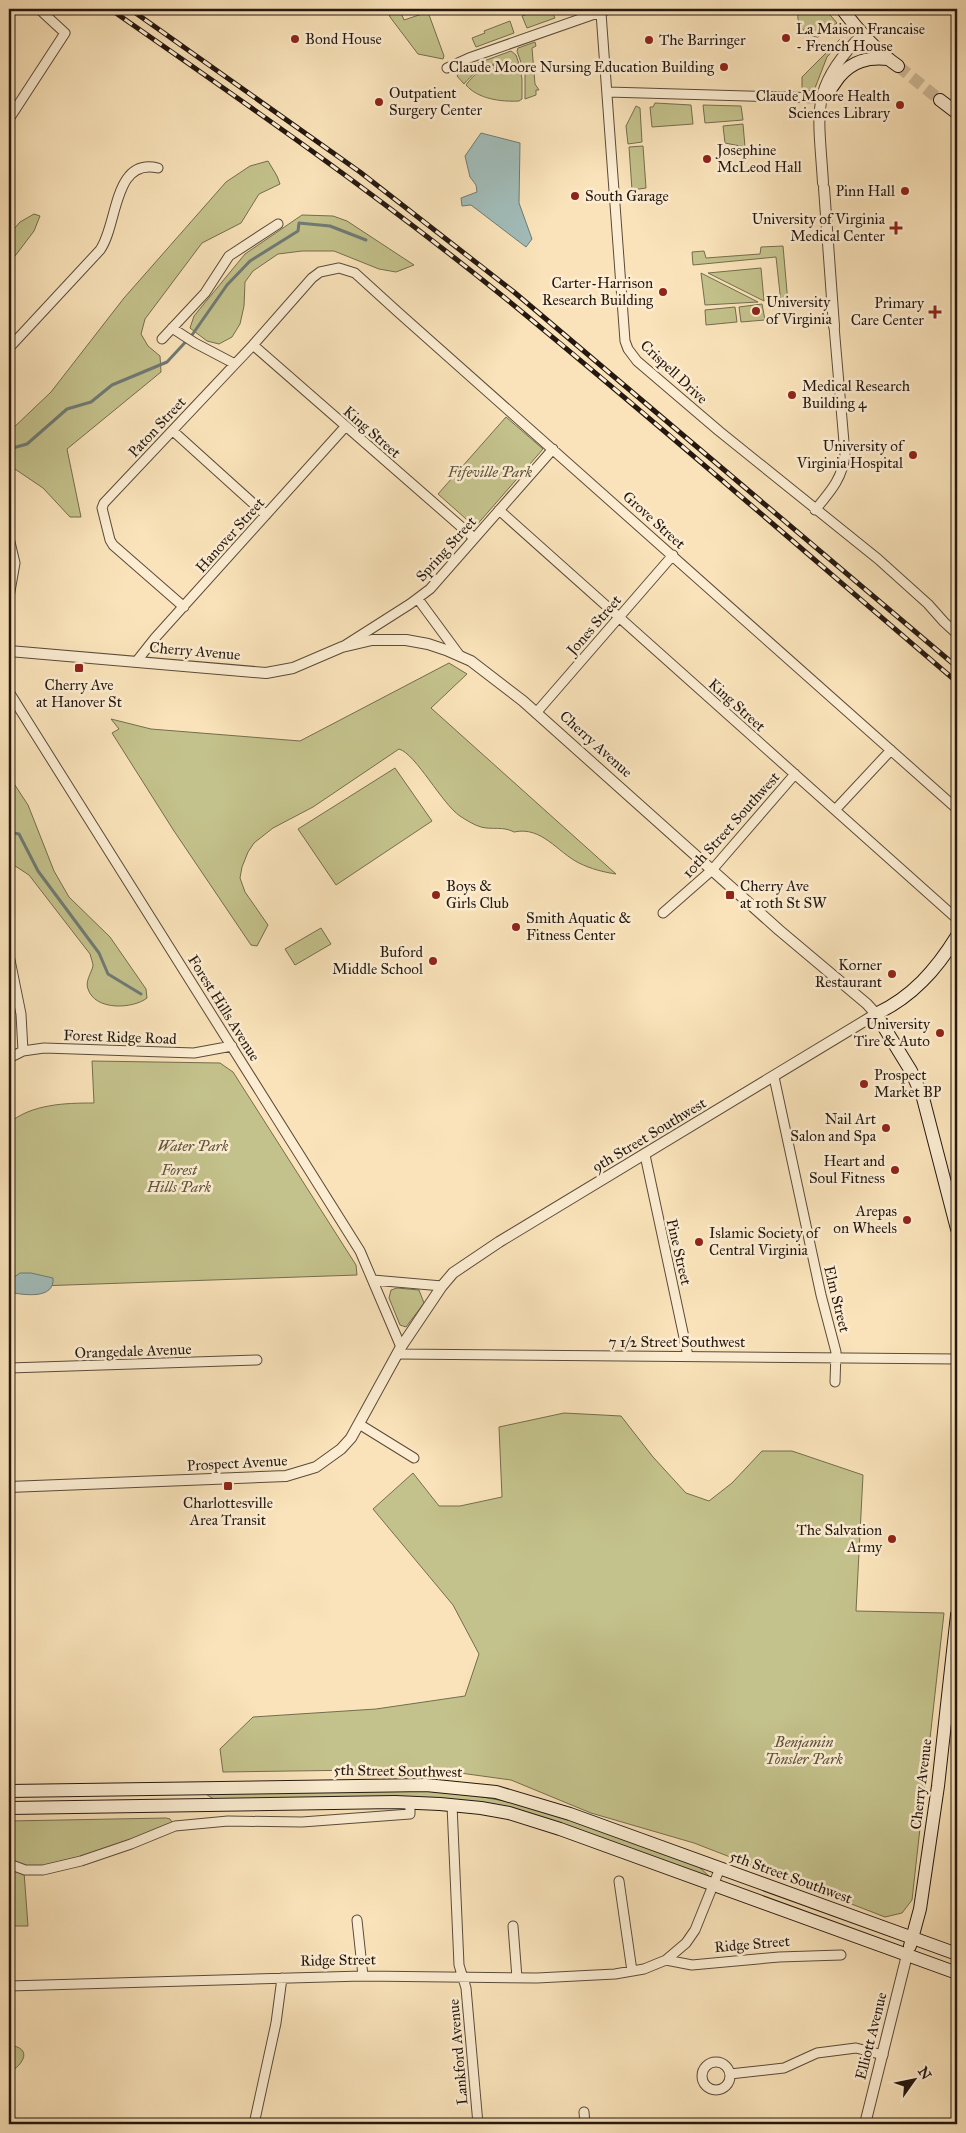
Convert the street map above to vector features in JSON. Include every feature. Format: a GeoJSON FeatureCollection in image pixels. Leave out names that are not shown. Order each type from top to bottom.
{"type":"FeatureCollection","features":[{"type":"Feature","properties":{"kind":"main road"},"geometry":{"type":"LineString","coordinates":[[821,98],[829,92],[844,71],[852,65],[865,59],[893,63],[863,34],[842,9]]}},
{"type":"Feature","properties":{"kind":"main road"},"geometry":{"type":"LineString","coordinates":[[940,100],[957,113]]}},
{"type":"Feature","properties":{"kind":"main road"},"geometry":{"type":"LineString","coordinates":[[876,1014],[910,993],[942,961],[957,936]]}},
{"type":"Feature","properties":{"kind":"main road"},"geometry":{"type":"LineString","coordinates":[[942,961],[957,954]]}},
{"type":"Feature","properties":{"kind":"main road","name":"Cherry Avenue"},"geometry":{"type":"LineString","coordinates":[[876,1014],[911,1071],[923,1098],[957,1229]]}},
{"type":"Feature","properties":{"kind":"main road","name":"Cherry Avenue"},"geometry":{"type":"LineString","coordinates":[[907,1955],[920,1910],[939,1779],[951,1717],[957,1615]]}},
{"type":"Feature","properties":{"kind":"main road","name":"5th Street Southwest"},"geometry":{"type":"LineString","coordinates":[[9,1791],[426,1785],[496,1792],[570,1814],[912,1938]]}},
{"type":"Feature","properties":{"kind":"main road","name":"5th Street Southwest"},"geometry":{"type":"LineString","coordinates":[[9,1808],[410,1803],[452,1805],[509,1813],[560,1829],[907,1955]]}},
{"type":"Feature","properties":{"kind":"main road"},"geometry":{"type":"LineString","coordinates":[[912,1938],[957,1954]]}},
{"type":"Feature","properties":{"kind":"main road"},"geometry":{"type":"LineString","coordinates":[[907,1955],[957,1973]]}},
{"type":"Feature","properties":{"kind":"street"},"geometry":{"type":"LineString","coordinates":[[9,119],[65,33],[38,9]]}},
{"type":"Feature","properties":{"kind":"street"},"geometry":{"type":"LineString","coordinates":[[447,68],[469,58],[566,23],[605,11]]}},
{"type":"Feature","properties":{"kind":"street","name":"Crispell Drive"},"geometry":{"type":"LineString","coordinates":[[605,11],[608,92],[620,276],[628,349],[644,367],[815,510],[878,559],[928,604],[957,634]]}},
{"type":"Feature","properties":{"kind":"street"},"geometry":{"type":"LineString","coordinates":[[815,510],[838,483],[844,467],[818,113],[826,79],[841,55],[863,34]]}},
{"type":"Feature","properties":{"kind":"street"},"geometry":{"type":"LineString","coordinates":[[608,92],[821,98]]}},
{"type":"Feature","properties":{"kind":"street"},"geometry":{"type":"LineString","coordinates":[[9,348],[106,242],[118,197],[130,174],[143,167],[158,168]]}},
{"type":"Feature","properties":{"kind":"street"},"geometry":{"type":"LineString","coordinates":[[162,339],[206,293],[229,256],[278,224]]}},
{"type":"Feature","properties":{"kind":"street","name":"Grove Street"},"geometry":{"type":"LineString","coordinates":[[325,271],[339,268],[348,270],[362,278],[957,809]]}},
{"type":"Feature","properties":{"kind":"street","name":"Paton Street"},"geometry":{"type":"LineString","coordinates":[[184,607],[113,545],[102,508],[104,503],[253,345],[312,278],[325,271]]}},
{"type":"Feature","properties":{"kind":"street"},"geometry":{"type":"LineString","coordinates":[[172,328],[195,344],[235,364]]}},
{"type":"Feature","properties":{"kind":"street","name":"King Street"},"geometry":{"type":"LineString","coordinates":[[253,345],[474,538]]}},
{"type":"Feature","properties":{"kind":"street","name":"Hanover Street"},"geometry":{"type":"LineString","coordinates":[[136,662],[345,427]]}},
{"type":"Feature","properties":{"kind":"street"},"geometry":{"type":"LineString","coordinates":[[173,431],[266,515]]}},
{"type":"Feature","properties":{"kind":"street","name":"Spring Street"},"geometry":{"type":"LineString","coordinates":[[342,647],[418,599],[430,589],[553,448]]}},
{"type":"Feature","properties":{"kind":"street","name":"King Street"},"geometry":{"type":"LineString","coordinates":[[500,510],[957,919]]}},
{"type":"Feature","properties":{"kind":"street"},"geometry":{"type":"LineString","coordinates":[[9,538],[14,563],[9,597]]}},
{"type":"Feature","properties":{"kind":"street","name":"Jones Street"},"geometry":{"type":"LineString","coordinates":[[536,713],[673,556]]}},
{"type":"Feature","properties":{"kind":"street"},"geometry":{"type":"LineString","coordinates":[[418,599],[460,656]]}},
{"type":"Feature","properties":{"kind":"street","name":"Cherry Avenue"},"geometry":{"type":"LineString","coordinates":[[9,651],[266,673],[280,672],[293,668],[342,647],[372,640],[406,640],[428,644],[460,656],[492,676],[536,713],[791,941],[867,1004],[876,1014]]}},
{"type":"Feature","properties":{"kind":"street","name":"Forest Hills Avenue"},"geometry":{"type":"LineString","coordinates":[[9,692],[360,1251],[399,1350]]}},
{"type":"Feature","properties":{"kind":"street"},"geometry":{"type":"LineString","coordinates":[[835,810],[891,750]]}},
{"type":"Feature","properties":{"kind":"street","name":"10th Street Southwest"},"geometry":{"type":"LineString","coordinates":[[663,912],[712,870],[795,774]]}},
{"type":"Feature","properties":{"kind":"street"},"geometry":{"type":"LineString","coordinates":[[9,954],[21,1014],[23,1051]]}},
{"type":"Feature","properties":{"kind":"street","name":"9th Street Southwest"},"geometry":{"type":"LineString","coordinates":[[399,1350],[442,1286],[453,1273],[499,1242],[876,1014]]}},
{"type":"Feature","properties":{"kind":"street","name":"Forest Ridge Road"},"geometry":{"type":"LineString","coordinates":[[9,1058],[23,1051],[44,1048],[194,1053],[232,1046]]}},
{"type":"Feature","properties":{"kind":"street","name":"Elm Street"},"geometry":{"type":"LineString","coordinates":[[774,1077],[836,1357],[835,1382]]}},
{"type":"Feature","properties":{"kind":"street","name":"Pine Street"},"geometry":{"type":"LineString","coordinates":[[645,1155],[688,1356]]}},
{"type":"Feature","properties":{"kind":"street"},"geometry":{"type":"LineString","coordinates":[[373,1280],[442,1286]]}},
{"type":"Feature","properties":{"kind":"street","name":"7 1/2 Street Southwest"},"geometry":{"type":"LineString","coordinates":[[399,1350],[957,1359]]}},
{"type":"Feature","properties":{"kind":"street","name":"Prospect Avenue"},"geometry":{"type":"LineString","coordinates":[[9,1487],[286,1476],[316,1467],[329,1459],[346,1443],[359,1424],[399,1350]]}},
{"type":"Feature","properties":{"kind":"street","name":"Orangedale Avenue"},"geometry":{"type":"LineString","coordinates":[[9,1368],[257,1360]]}},
{"type":"Feature","properties":{"kind":"street"},"geometry":{"type":"LineString","coordinates":[[359,1424],[414,1458]]}},
{"type":"Feature","properties":{"kind":"street"},"geometry":{"type":"LineString","coordinates":[[189,1788],[189,1805]]}},
{"type":"Feature","properties":{"kind":"street"},"geometry":{"type":"LineString","coordinates":[[322,1803],[322,1820]]}},
{"type":"Feature","properties":{"kind":"street"},"geometry":{"type":"LineString","coordinates":[[9,1864],[25,1870],[43,1870],[81,1861],[131,1844],[175,1826],[228,1821],[264,1823],[410,1814],[410,1803]]}},
{"type":"Feature","properties":{"kind":"street","name":"Lankford Avenue"},"geometry":{"type":"LineString","coordinates":[[452,1805],[459,1965],[466,1988],[478,2124]]}},
{"type":"Feature","properties":{"kind":"street","name":"Ridge Street"},"geometry":{"type":"LineString","coordinates":[[9,1986],[364,1976],[516,1978],[582,1976],[632,1971],[654,1966],[666,1960],[686,1943],[695,1930],[720,1868]]}},
{"type":"Feature","properties":{"kind":"street"},"geometry":{"type":"LineString","coordinates":[[619,1881],[632,1971]]}},
{"type":"Feature","properties":{"kind":"street"},"geometry":{"type":"LineString","coordinates":[[357,1920],[364,1976]]}},
{"type":"Feature","properties":{"kind":"street"},"geometry":{"type":"LineString","coordinates":[[513,1926],[516,1978]]}},
{"type":"Feature","properties":{"kind":"street","name":"Ridge Street"},"geometry":{"type":"LineString","coordinates":[[666,1960],[692,1965],[779,1957],[841,1955]]}},
{"type":"Feature","properties":{"kind":"street","name":"Elliott Avenue"},"geometry":{"type":"LineString","coordinates":[[865,2124],[907,1955]]}},
{"type":"Feature","properties":{"kind":"street"},"geometry":{"type":"LineString","coordinates":[[254,2124],[276,2023],[282,1978]]}},
{"type":"Feature","properties":{"kind":"street"},"geometry":{"type":"LineString","coordinates":[[730,2074],[784,2068],[817,2053],[836,2050],[856,2048],[883,2054]]}},
{"type":"Feature","properties":{"kind":"street"},"geometry":{"type":"LineString","coordinates":[[584,2112],[585,2124]]}},
{"type":"Feature","properties":{"kind":"street"},"geometry":{"type":"LineString","coordinates":[[950,2124],[957,2121]]}},
{"type":"Feature","properties":{"kind":"green space"},"geometry":{"type":"Polygon","coordinates":[[[387,9],[413,9],[401,13],[404,20],[428,12],[444,56],[443,59],[418,54],[390,17],[387,9]]]}},
{"type":"Feature","properties":{"kind":"green space"},"geometry":{"type":"Polygon","coordinates":[[[542,9],[551,9],[555,18],[527,28],[522,16],[542,9]]]}},
{"type":"Feature","properties":{"kind":"green space"},"geometry":{"type":"Polygon","coordinates":[[[799,9],[825,9],[837,23],[818,37],[813,36],[805,32],[799,24],[799,9]]]}},
{"type":"Feature","properties":{"kind":"green space"},"geometry":{"type":"Polygon","coordinates":[[[510,21],[514,33],[476,47],[472,38],[510,21]]]}},
{"type":"Feature","properties":{"kind":"green space"},"geometry":{"type":"Polygon","coordinates":[[[840,39],[842,41],[827,57],[815,88],[802,92],[802,77],[840,39]]]}},
{"type":"Feature","properties":{"kind":"green space"},"geometry":{"type":"Polygon","coordinates":[[[535,42],[536,46],[532,48],[535,84],[539,90],[536,90],[536,95],[525,99],[525,74],[517,51],[518,48],[535,42]]]}},
{"type":"Feature","properties":{"kind":"green space"},"geometry":{"type":"Polygon","coordinates":[[[511,51],[516,55],[519,64],[502,63],[488,66],[476,73],[464,84],[457,76],[462,69],[511,51]]]}},
{"type":"Feature","properties":{"kind":"green space"},"geometry":{"type":"Polygon","coordinates":[[[502,64],[520,68],[522,99],[519,101],[490,99],[477,94],[466,85],[473,76],[482,70],[502,64]]]}},
{"type":"Feature","properties":{"kind":"green space"},"geometry":{"type":"Polygon","coordinates":[[[655,103],[691,105],[693,124],[652,127],[650,107],[653,107],[655,103]]]}},
{"type":"Feature","properties":{"kind":"green space"},"geometry":{"type":"Polygon","coordinates":[[[703,105],[741,106],[743,120],[705,123],[703,105]]]}},
{"type":"Feature","properties":{"kind":"green space"},"geometry":{"type":"Polygon","coordinates":[[[636,106],[640,108],[642,142],[628,144],[626,126],[636,106]]]}},
{"type":"Feature","properties":{"kind":"green space"},"geometry":{"type":"Polygon","coordinates":[[[743,124],[745,147],[725,143],[723,126],[743,124]]]}},
{"type":"Feature","properties":{"kind":"green space"},"geometry":{"type":"Polygon","coordinates":[[[643,146],[646,188],[632,190],[629,147],[643,146]]]}},
{"type":"Feature","properties":{"kind":"green space"},"geometry":{"type":"Polygon","coordinates":[[[268,161],[280,184],[259,194],[241,223],[202,243],[145,319],[141,334],[148,346],[160,356],[161,372],[67,449],[81,517],[70,517],[43,488],[9,465],[9,432],[51,392],[124,298],[226,182],[250,166],[268,161]]]}},
{"type":"Feature","properties":{"kind":"green space"},"geometry":{"type":"Polygon","coordinates":[[[34,214],[40,216],[34,231],[9,264],[9,235],[20,222],[34,214]]]}},
{"type":"Feature","properties":{"kind":"green space"},"geometry":{"type":"Polygon","coordinates":[[[302,215],[333,216],[347,221],[414,265],[396,272],[379,269],[334,251],[302,251],[278,254],[253,271],[245,282],[244,306],[240,324],[232,337],[219,344],[207,341],[190,328],[194,316],[245,254],[302,215]]]}},
{"type":"Feature","properties":{"kind":"green space"},"geometry":{"type":"Polygon","coordinates":[[[783,246],[788,303],[781,303],[776,257],[693,265],[692,252],[704,251],[706,258],[760,254],[761,247],[783,246]]]}},
{"type":"Feature","properties":{"kind":"green space"},"geometry":{"type":"Polygon","coordinates":[[[761,268],[764,301],[708,273],[761,268]]]}},
{"type":"Feature","properties":{"kind":"green space"},"geometry":{"type":"Polygon","coordinates":[[[701,273],[758,302],[705,305],[701,273]]]}},
{"type":"Feature","properties":{"kind":"green space"},"geometry":{"type":"Polygon","coordinates":[[[762,304],[765,320],[741,322],[739,307],[762,304]]]}},
{"type":"Feature","properties":{"kind":"green space"},"geometry":{"type":"Polygon","coordinates":[[[735,307],[737,322],[706,325],[705,310],[735,307]]]}},
{"type":"Feature","properties":{"kind":"green space","name":"Fifeville Park"},"geometry":{"type":"Polygon","coordinates":[[[506,417],[543,449],[475,527],[438,494],[506,417]]]}},
{"type":"Feature","properties":{"kind":"green space"},"geometry":{"type":"Polygon","coordinates":[[[449,663],[467,674],[431,708],[616,874],[597,870],[579,863],[549,841],[533,833],[485,828],[467,821],[445,801],[413,760],[399,749],[313,807],[273,828],[254,843],[242,867],[240,878],[245,892],[268,925],[257,946],[251,945],[174,831],[112,733],[119,729],[111,719],[151,729],[300,741],[449,663]]]}},
{"type":"Feature","properties":{"kind":"green space"},"geometry":{"type":"Polygon","coordinates":[[[395,768],[432,821],[336,885],[298,829],[395,768]]]}},
{"type":"Feature","properties":{"kind":"green space"},"geometry":{"type":"Polygon","coordinates":[[[9,776],[28,805],[54,871],[69,897],[110,937],[146,989],[147,998],[141,1002],[115,1006],[98,1001],[92,996],[87,986],[93,966],[90,954],[29,875],[9,862],[9,776]]]}},
{"type":"Feature","properties":{"kind":"green space"},"geometry":{"type":"Polygon","coordinates":[[[321,928],[331,944],[295,965],[285,949],[321,928]]]}},
{"type":"Feature","properties":{"kind":"green space","name":"Forest Hills Park"},"geometry":{"type":"Polygon","coordinates":[[[92,1061],[220,1063],[233,1072],[356,1265],[357,1275],[9,1287],[9,1123],[38,1108],[60,1104],[94,1103],[92,1061]]]}},
{"type":"Feature","properties":{"kind":"green space"},"geometry":{"type":"Polygon","coordinates":[[[397,1288],[419,1290],[424,1303],[406,1327],[400,1325],[389,1298],[391,1290],[397,1288]]]}},
{"type":"Feature","properties":{"kind":"green space","name":"Benjamin Tonsler Park"},"geometry":{"type":"Polygon","coordinates":[[[564,1413],[621,1416],[653,1457],[686,1493],[709,1501],[732,1483],[762,1451],[792,1451],[863,1475],[856,1611],[944,1613],[912,1900],[902,1913],[885,1917],[694,1843],[591,1813],[511,1780],[431,1769],[223,1772],[220,1749],[253,1717],[376,1709],[465,1696],[479,1654],[453,1605],[373,1509],[413,1473],[439,1506],[460,1506],[502,1497],[499,1427],[564,1413]]]}},
{"type":"Feature","properties":{"kind":"green space"},"geometry":{"type":"Polygon","coordinates":[[[424,1790],[456,1792],[531,1806],[698,1866],[710,1877],[529,1813],[217,1801],[204,1793],[424,1790]]]}},
{"type":"Feature","properties":{"kind":"green space"},"geometry":{"type":"Polygon","coordinates":[[[166,1818],[172,1822],[144,1836],[81,1858],[44,1867],[31,1868],[9,1860],[9,1821],[166,1818]]]}},
{"type":"Feature","properties":{"kind":"green space"},"geometry":{"type":"Polygon","coordinates":[[[13,1869],[24,1872],[28,1926],[9,1926],[9,1874],[13,1869]]]}},
{"type":"Feature","properties":{"kind":"green space"},"geometry":{"type":"Polygon","coordinates":[[[9,2045],[21,2049],[24,2057],[19,2065],[9,2073],[9,2045]]]}},
{"type":"Feature","properties":{"kind":"water"},"geometry":{"type":"Polygon","coordinates":[[[481,133],[520,143],[519,203],[532,239],[526,247],[471,205],[462,206],[461,198],[477,192],[476,185],[470,177],[465,156],[481,133]]]}},
{"type":"Feature","properties":{"kind":"water"},"geometry":{"type":"Polygon","coordinates":[[[20,1273],[31,1273],[53,1278],[52,1285],[44,1293],[30,1295],[9,1292],[9,1281],[20,1273]]]}},
{"type":"Feature","properties":{"kind":"waterway"},"geometry":{"type":"LineString","coordinates":[[9,449],[27,444],[67,409],[91,402],[112,385],[167,362],[192,335],[227,285],[250,261],[298,231],[299,223],[330,226],[366,240]]}},
{"type":"Feature","properties":{"kind":"waterway"},"geometry":{"type":"LineString","coordinates":[[9,832],[19,834],[38,871],[99,953],[108,974],[141,994]]}},
{"type":"Feature","properties":{"kind":"tunnel"},"geometry":{"type":"LineString","coordinates":[[898,66],[940,100]]}},
{"type":"Feature","properties":{"kind":"railway"},"geometry":{"type":"LineString","coordinates":[[110,9],[409,222],[505,298],[957,682]]}},
{"type":"Feature","properties":{"kind":"railway"},"geometry":{"type":"LineString","coordinates":[[130,9],[360,172],[514,292],[957,667]]}},
{"type":"Feature","properties":{"kind":"place","name":"La Maison Francaise - French House"},"geometry":{"type":"Point","coordinates":[786,38]}},
{"type":"Feature","properties":{"kind":"place","name":"Bond House"},"geometry":{"type":"Point","coordinates":[295,39]}},
{"type":"Feature","properties":{"kind":"place","name":"The Barringer"},"geometry":{"type":"Point","coordinates":[649,40]}},
{"type":"Feature","properties":{"kind":"place","name":"Claude Moore Nursing Education Building"},"geometry":{"type":"Point","coordinates":[724,67]}},
{"type":"Feature","properties":{"kind":"place","name":"Outpatient Surgery Center"},"geometry":{"type":"Point","coordinates":[379,102]}},
{"type":"Feature","properties":{"kind":"place","name":"Claude Moore Health Sciences Library"},"geometry":{"type":"Point","coordinates":[900,105]}},
{"type":"Feature","properties":{"kind":"place","name":"Josephine McLeod Hall"},"geometry":{"type":"Point","coordinates":[707,159]}},
{"type":"Feature","properties":{"kind":"place","name":"Pinn Hall"},"geometry":{"type":"Point","coordinates":[905,191]}},
{"type":"Feature","properties":{"kind":"place","name":"South Garage"},"geometry":{"type":"Point","coordinates":[575,196]}},
{"type":"Feature","properties":{"kind":"place","name":"University of Virginia Medical Center"},"geometry":{"type":"Point","coordinates":[896,228]}},
{"type":"Feature","properties":{"kind":"place","name":"Carter-Harrison Research Building"},"geometry":{"type":"Point","coordinates":[663,292]}},
{"type":"Feature","properties":{"kind":"place","name":"University of Virginia"},"geometry":{"type":"Point","coordinates":[756,311]}},
{"type":"Feature","properties":{"kind":"place","name":"Primary Care Center"},"geometry":{"type":"Point","coordinates":[935,312]}},
{"type":"Feature","properties":{"kind":"place","name":"Medical Research Building 4"},"geometry":{"type":"Point","coordinates":[792,395]}},
{"type":"Feature","properties":{"kind":"place","name":"University of Virginia Hospital"},"geometry":{"type":"Point","coordinates":[913,455]}},
{"type":"Feature","properties":{"kind":"place","name":"Cherry Ave at Hanover St"},"geometry":{"type":"Point","coordinates":[79,668]}},
{"type":"Feature","properties":{"kind":"place","name":"Boys & Girls Club"},"geometry":{"type":"Point","coordinates":[436,895]}},
{"type":"Feature","properties":{"kind":"place","name":"Cherry Ave at 10th St SW"},"geometry":{"type":"Point","coordinates":[730,895]}},
{"type":"Feature","properties":{"kind":"place","name":"Smith Aquatic & Fitness Center"},"geometry":{"type":"Point","coordinates":[516,927]}},
{"type":"Feature","properties":{"kind":"place","name":"Buford Middle School"},"geometry":{"type":"Point","coordinates":[433,961]}},
{"type":"Feature","properties":{"kind":"place","name":"Korner Restaurant"},"geometry":{"type":"Point","coordinates":[892,974]}},
{"type":"Feature","properties":{"kind":"place","name":"University Tire & Auto"},"geometry":{"type":"Point","coordinates":[940,1033]}},
{"type":"Feature","properties":{"kind":"place","name":"Prospect Market BP"},"geometry":{"type":"Point","coordinates":[864,1084]}},
{"type":"Feature","properties":{"kind":"place","name":"Nail Art Salon and Spa"},"geometry":{"type":"Point","coordinates":[886,1128]}},
{"type":"Feature","properties":{"kind":"place","name":"Heart and Soul Fitness"},"geometry":{"type":"Point","coordinates":[895,1170]}},
{"type":"Feature","properties":{"kind":"place","name":"Arepas on Wheels"},"geometry":{"type":"Point","coordinates":[907,1220]}},
{"type":"Feature","properties":{"kind":"place","name":"Islamic Society of Central Virginia"},"geometry":{"type":"Point","coordinates":[699,1242]}},
{"type":"Feature","properties":{"kind":"place","name":"Charlottesville Area Transit"},"geometry":{"type":"Point","coordinates":[228,1486]}},
{"type":"Feature","properties":{"kind":"place","name":"The Salvation Army"},"geometry":{"type":"Point","coordinates":[892,1539]}},
{"type":"Feature","properties":{"kind":"park label","name":"Water Park"},"geometry":{"type":"Point","coordinates":[193,1146]}}]}
